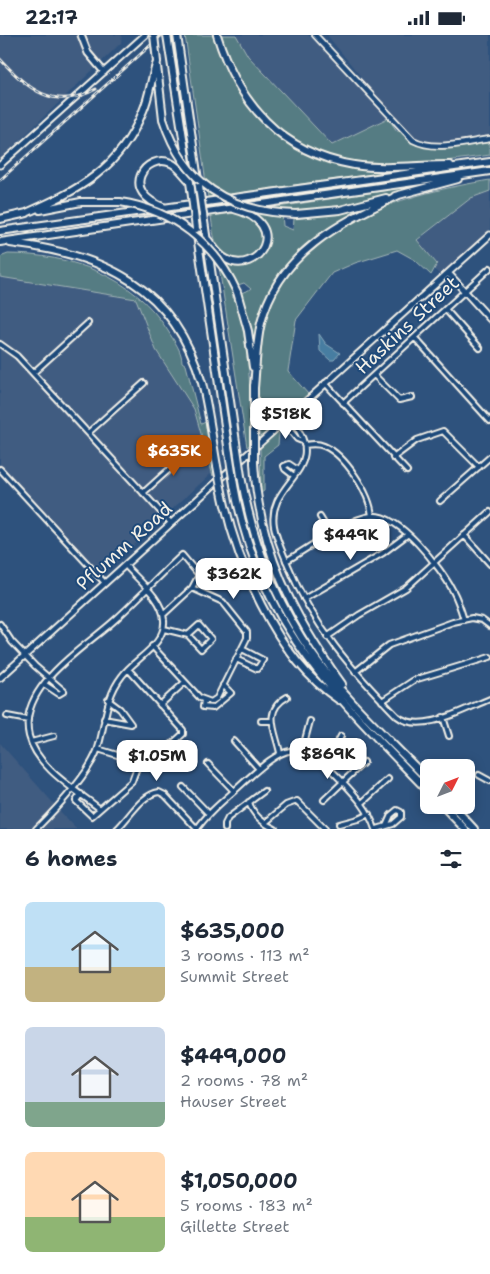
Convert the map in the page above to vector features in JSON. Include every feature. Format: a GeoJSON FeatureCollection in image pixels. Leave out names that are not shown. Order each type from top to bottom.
{"type":"FeatureCollection","features":[{"type":"Feature","properties":{"kind":"highway"},"geometry":{"type":"LineString","coordinates":[[154,35],[163,119],[170,139],[183,161],[207,187],[228,200],[250,209],[296,214],[340,210],[488,171]]}},
{"type":"Feature","properties":{"kind":"highway"},"geometry":{"type":"LineString","coordinates":[[167,35],[234,485],[247,541],[274,607],[300,650],[420,781]]}},
{"type":"Feature","properties":{"kind":"highway"},"geometry":{"type":"LineString","coordinates":[[217,35],[234,79],[250,103],[275,129],[304,149],[329,159],[360,166],[473,165]]}},
{"type":"Feature","properties":{"kind":"highway"},"geometry":{"type":"LineString","coordinates":[[178,38],[241,476],[255,537],[276,593],[313,655],[348,702],[420,772]]}},
{"type":"Feature","properties":{"kind":"highway"},"geometry":{"type":"LineString","coordinates":[[24,213],[74,191],[93,179],[115,157],[138,123],[157,62]]}},
{"type":"Feature","properties":{"kind":"highway"},"geometry":{"type":"LineString","coordinates":[[170,209],[151,203],[144,196],[140,187],[142,172],[154,163],[167,162],[175,166],[189,180]]}},
{"type":"Feature","properties":{"kind":"highway"},"geometry":{"type":"LineString","coordinates":[[0,231],[170,209],[490,162]]}},
{"type":"Feature","properties":{"kind":"highway"},"geometry":{"type":"LineString","coordinates":[[0,242],[488,171]]}},
{"type":"Feature","properties":{"kind":"highway"},"geometry":{"type":"LineString","coordinates":[[348,702],[300,621],[277,573],[260,515],[254,463],[254,387],[258,340],[263,315],[273,289],[286,269],[303,251],[331,230],[399,195]]}},
{"type":"Feature","properties":{"kind":"highway"},"geometry":{"type":"LineString","coordinates":[[0,219],[81,202],[120,202],[151,209],[188,229],[216,256],[237,292],[248,331],[254,387]]}},
{"type":"Feature","properties":{"kind":"highway"},"geometry":{"type":"LineString","coordinates":[[207,239],[220,254],[232,262],[248,262],[260,253],[265,239],[262,224],[250,213],[231,209]]}},
{"type":"Feature","properties":{"kind":"highway"},"geometry":{"type":"LineString","coordinates":[[0,242],[56,249],[96,262],[132,282],[160,305],[183,340],[199,373],[206,400],[220,487],[236,546],[256,593],[270,618],[308,673],[331,695],[348,702]]}},
{"type":"Feature","properties":{"kind":"highway"},"geometry":{"type":"LineString","coordinates":[[451,814],[465,829]]}},
{"type":"Feature","properties":{"kind":"highway"},"geometry":{"type":"LineString","coordinates":[[460,814],[474,829]]}},
{"type":"Feature","properties":{"kind":"main road"},"geometry":{"type":"LineString","coordinates":[[81,35],[88,53],[104,72]]}},
{"type":"Feature","properties":{"kind":"main road"},"geometry":{"type":"LineString","coordinates":[[0,165],[145,35]]}},
{"type":"Feature","properties":{"kind":"main road","name":"Pflumm Road"},"geometry":{"type":"LineString","coordinates":[[0,678],[490,235]]}},
{"type":"Feature","properties":{"kind":"main road"},"geometry":{"type":"LineString","coordinates":[[448,273],[490,319]]}},
{"type":"Feature","properties":{"kind":"street"},"geometry":{"type":"LineString","coordinates":[[315,35],[413,140],[437,146],[490,139]]}},
{"type":"Feature","properties":{"kind":"street","name":"Haskins Street"},"geometry":{"type":"LineString","coordinates":[[343,403],[490,268]]}},
{"type":"Feature","properties":{"kind":"street"},"geometry":{"type":"LineString","coordinates":[[446,310],[480,348]]}},
{"type":"Feature","properties":{"kind":"street"},"geometry":{"type":"LineString","coordinates":[[33,373],[88,323]]}},
{"type":"Feature","properties":{"kind":"street"},"geometry":{"type":"LineString","coordinates":[[415,337],[490,421]]}},
{"type":"Feature","properties":{"kind":"street"},"geometry":{"type":"LineString","coordinates":[[0,344],[12,351],[171,523]]}},
{"type":"Feature","properties":{"kind":"street"},"geometry":{"type":"LineString","coordinates":[[374,375],[399,400],[412,397]]}},
{"type":"Feature","properties":{"kind":"street"},"geometry":{"type":"LineString","coordinates":[[88,433],[144,383]]}},
{"type":"Feature","properties":{"kind":"street"},"geometry":{"type":"LineString","coordinates":[[325,383],[407,471]]}},
{"type":"Feature","properties":{"kind":"street"},"geometry":{"type":"LineString","coordinates":[[289,417],[301,431],[304,461],[277,501],[274,513],[274,526],[286,561],[304,599],[327,637],[355,672],[382,701],[397,716],[410,723],[424,724],[490,699]]}},
{"type":"Feature","properties":{"kind":"street"},"geometry":{"type":"LineString","coordinates":[[283,422],[297,439],[303,443],[321,445],[333,453],[365,489],[372,516]]}},
{"type":"Feature","properties":{"kind":"street"},"geometry":{"type":"LineString","coordinates":[[393,458],[417,440],[443,431],[479,467]]}},
{"type":"Feature","properties":{"kind":"street"},"geometry":{"type":"LineString","coordinates":[[143,493],[193,448]]}},
{"type":"Feature","properties":{"kind":"street"},"geometry":{"type":"LineString","coordinates":[[440,501],[490,457]]}},
{"type":"Feature","properties":{"kind":"street"},"geometry":{"type":"LineString","coordinates":[[294,476],[284,466],[290,464],[298,470]]}},
{"type":"Feature","properties":{"kind":"street"},"geometry":{"type":"LineString","coordinates":[[0,469],[105,583]]}},
{"type":"Feature","properties":{"kind":"street"},"geometry":{"type":"LineString","coordinates":[[327,637],[359,615],[399,593],[490,512]]}},
{"type":"Feature","properties":{"kind":"street"},"geometry":{"type":"LineString","coordinates":[[286,561],[357,520],[372,516],[392,521],[433,563],[454,593],[464,620]]}},
{"type":"Feature","properties":{"kind":"street"},"geometry":{"type":"LineString","coordinates":[[320,517],[331,535]]}},
{"type":"Feature","properties":{"kind":"street"},"geometry":{"type":"LineString","coordinates":[[304,599],[382,553],[407,535]]}},
{"type":"Feature","properties":{"kind":"street"},"geometry":{"type":"LineString","coordinates":[[464,535],[490,564]]}},
{"type":"Feature","properties":{"kind":"street"},"geometry":{"type":"LineString","coordinates":[[100,809],[47,765],[32,742],[28,720],[34,702],[48,677],[116,619],[182,555],[199,575],[192,588],[164,614]]}},
{"type":"Feature","properties":{"kind":"street"},"geometry":{"type":"LineString","coordinates":[[36,829],[87,770],[98,749],[108,700],[116,684],[128,669],[152,647],[164,629],[164,614],[159,603],[125,565]]}},
{"type":"Feature","properties":{"kind":"street"},"geometry":{"type":"LineString","coordinates":[[152,647],[204,701],[211,702],[217,698],[248,637],[247,632],[223,602],[192,588]]}},
{"type":"Feature","properties":{"kind":"street"},"geometry":{"type":"LineString","coordinates":[[355,672],[389,645],[464,620],[477,619],[490,626]]}},
{"type":"Feature","properties":{"kind":"street"},"geometry":{"type":"LineString","coordinates":[[0,624],[25,656],[63,688],[63,693],[59,694],[44,683]]}},
{"type":"Feature","properties":{"kind":"street"},"geometry":{"type":"LineString","coordinates":[[164,629],[188,635],[201,649],[211,639],[199,625],[188,635]]}},
{"type":"Feature","properties":{"kind":"street"},"geometry":{"type":"LineString","coordinates":[[236,659],[257,669],[263,660],[242,649]]}},
{"type":"Feature","properties":{"kind":"street"},"geometry":{"type":"LineString","coordinates":[[382,701],[414,680],[490,657]]}},
{"type":"Feature","properties":{"kind":"street"},"geometry":{"type":"LineString","coordinates":[[98,749],[146,764],[151,763],[177,741],[183,731],[128,669]]}},
{"type":"Feature","properties":{"kind":"street"},"geometry":{"type":"LineString","coordinates":[[160,705],[185,683]]}},
{"type":"Feature","properties":{"kind":"street"},"geometry":{"type":"LineString","coordinates":[[204,701],[202,707],[213,708],[231,693],[223,685]]}},
{"type":"Feature","properties":{"kind":"street"},"geometry":{"type":"LineString","coordinates":[[280,753],[271,721],[276,706],[287,697]]}},
{"type":"Feature","properties":{"kind":"street"},"geometry":{"type":"LineString","coordinates":[[104,719],[131,723],[120,709],[108,700]]}},
{"type":"Feature","properties":{"kind":"street"},"geometry":{"type":"LineString","coordinates":[[7,717],[28,720]]}},
{"type":"Feature","properties":{"kind":"street"},"geometry":{"type":"LineString","coordinates":[[442,717],[450,736]]}},
{"type":"Feature","properties":{"kind":"street"},"geometry":{"type":"LineString","coordinates":[[261,721],[271,721]]}},
{"type":"Feature","properties":{"kind":"street"},"geometry":{"type":"LineString","coordinates":[[302,751],[310,721]]}},
{"type":"Feature","properties":{"kind":"street"},"geometry":{"type":"LineString","coordinates":[[32,742],[54,736]]}},
{"type":"Feature","properties":{"kind":"street"},"geometry":{"type":"LineString","coordinates":[[323,761],[334,750],[341,736]]}},
{"type":"Feature","properties":{"kind":"street"},"geometry":{"type":"LineString","coordinates":[[234,741],[258,769]]}},
{"type":"Feature","properties":{"kind":"street"},"geometry":{"type":"LineString","coordinates":[[117,829],[152,794],[159,792],[165,795],[197,829],[209,814],[267,761],[280,753],[302,751],[323,761],[343,782],[362,803],[376,829],[386,826],[398,821],[402,814],[399,810],[390,815],[386,826]]}},
{"type":"Feature","properties":{"kind":"street"},"geometry":{"type":"LineString","coordinates":[[81,794],[76,801],[92,817],[132,781],[139,762]]}},
{"type":"Feature","properties":{"kind":"street"},"geometry":{"type":"LineString","coordinates":[[324,800],[364,762]]}},
{"type":"Feature","properties":{"kind":"street"},"geometry":{"type":"LineString","coordinates":[[208,764],[234,791]]}},
{"type":"Feature","properties":{"kind":"street"},"geometry":{"type":"LineString","coordinates":[[479,775],[490,781]]}},
{"type":"Feature","properties":{"kind":"street"},"geometry":{"type":"LineString","coordinates":[[362,803],[388,779]]}},
{"type":"Feature","properties":{"kind":"street"},"geometry":{"type":"LineString","coordinates":[[183,787],[209,814]]}},
{"type":"Feature","properties":{"kind":"street"},"geometry":{"type":"LineString","coordinates":[[226,829],[225,823],[228,818],[264,791]]}},
{"type":"Feature","properties":{"kind":"street"},"geometry":{"type":"LineString","coordinates":[[265,823],[286,805],[297,801],[324,828]]}},
{"type":"Feature","properties":{"kind":"street"},"geometry":{"type":"LineString","coordinates":[[249,802],[250,808],[265,823],[275,829]]}},
{"type":"Feature","properties":{"kind":"street"},"geometry":{"type":"LineString","coordinates":[[339,824],[358,819],[369,813]]}},
{"type":"Feature","properties":{"kind":"shaded area"},"geometry":{"type":"Polygon","coordinates":[[[0,35],[122,35],[121,43],[0,159],[0,35]]]}},
{"type":"Feature","properties":{"kind":"shaded area"},"geometry":{"type":"Polygon","coordinates":[[[236,35],[308,35],[331,55],[388,118],[332,145],[248,56],[236,35]]]}},
{"type":"Feature","properties":{"kind":"shaded area"},"geometry":{"type":"Polygon","coordinates":[[[327,35],[490,35],[490,137],[439,144],[419,140],[412,136],[362,82],[361,77],[327,35]]]}},
{"type":"Feature","properties":{"kind":"shaded area"},"geometry":{"type":"Polygon","coordinates":[[[490,191],[490,230],[440,275],[434,269],[437,263],[417,241],[471,198],[490,191]]]}},
{"type":"Feature","properties":{"kind":"shaded area"},"geometry":{"type":"Polygon","coordinates":[[[0,277],[136,299],[156,350],[194,409],[212,473],[167,514],[22,357],[0,341],[0,277]]]}},
{"type":"Feature","properties":{"kind":"shaded area"},"geometry":{"type":"Polygon","coordinates":[[[319,334],[326,344],[340,353],[334,360],[330,360],[320,351],[319,334]]]}},
{"type":"Feature","properties":{"kind":"shaded area"},"geometry":{"type":"Polygon","coordinates":[[[0,346],[19,362],[163,518],[102,575],[0,466],[0,346]]]}},
{"type":"Feature","properties":{"kind":"shaded area"},"geometry":{"type":"Polygon","coordinates":[[[0,743],[55,805],[32,829],[0,829],[0,743]]]}},
{"type":"Feature","properties":{"kind":"shaded area"},"geometry":{"type":"Polygon","coordinates":[[[57,808],[77,829],[39,829],[57,808]]]}},
{"type":"Feature","properties":{"kind":"green space"},"geometry":{"type":"Polygon","coordinates":[[[185,35],[213,35],[239,93],[266,125],[287,141],[324,160],[410,169],[208,197],[185,35]]]}},
{"type":"Feature","properties":{"kind":"green space"},"geometry":{"type":"Polygon","coordinates":[[[221,35],[236,35],[248,56],[332,145],[388,118],[397,131],[420,144],[442,147],[490,141],[490,155],[390,165],[357,163],[332,158],[308,148],[288,136],[254,102],[240,81],[229,59],[221,35]]]}},
{"type":"Feature","properties":{"kind":"green space"},"geometry":{"type":"Polygon","coordinates":[[[490,180],[490,191],[471,198],[417,240],[437,264],[431,275],[415,260],[397,250],[355,263],[332,273],[296,320],[288,371],[308,394],[260,439],[258,372],[264,322],[269,307],[284,277],[305,253],[331,232],[361,216],[393,203],[426,193],[490,180]]]}},
{"type":"Feature","properties":{"kind":"green space"},"geometry":{"type":"Polygon","coordinates":[[[421,185],[421,187],[340,207],[282,212],[283,226],[293,230],[294,219],[363,210],[323,234],[291,262],[278,279],[268,298],[260,319],[255,344],[241,293],[251,289],[244,283],[232,287],[233,298],[235,298],[244,334],[249,371],[251,444],[247,447],[219,267],[223,260],[236,265],[262,253],[264,223],[252,211],[421,185]]]}},
{"type":"Feature","properties":{"kind":"green space"},"geometry":{"type":"Polygon","coordinates":[[[236,213],[253,221],[262,235],[263,243],[260,250],[255,255],[244,260],[231,260],[225,255],[215,241],[213,230],[211,216],[236,213]]]}},
{"type":"Feature","properties":{"kind":"green space"},"geometry":{"type":"Polygon","coordinates":[[[8,254],[54,258],[98,272],[119,282],[154,312],[175,342],[181,354],[182,362],[186,365],[201,424],[206,422],[213,476],[194,409],[156,350],[136,299],[0,277],[0,257],[8,254]]]}},
{"type":"Feature","properties":{"kind":"green space"},"geometry":{"type":"Polygon","coordinates":[[[282,426],[286,427],[279,433],[278,445],[264,456],[264,491],[261,493],[260,445],[282,426]]]}},
{"type":"Feature","properties":{"kind":"railway"},"geometry":{"type":"LineString","coordinates":[[0,180],[162,35]]}},
{"type":"Feature","properties":{"kind":"railway"},"geometry":{"type":"LineString","coordinates":[[0,59],[32,88],[55,98],[81,96],[96,89]]}}]}
